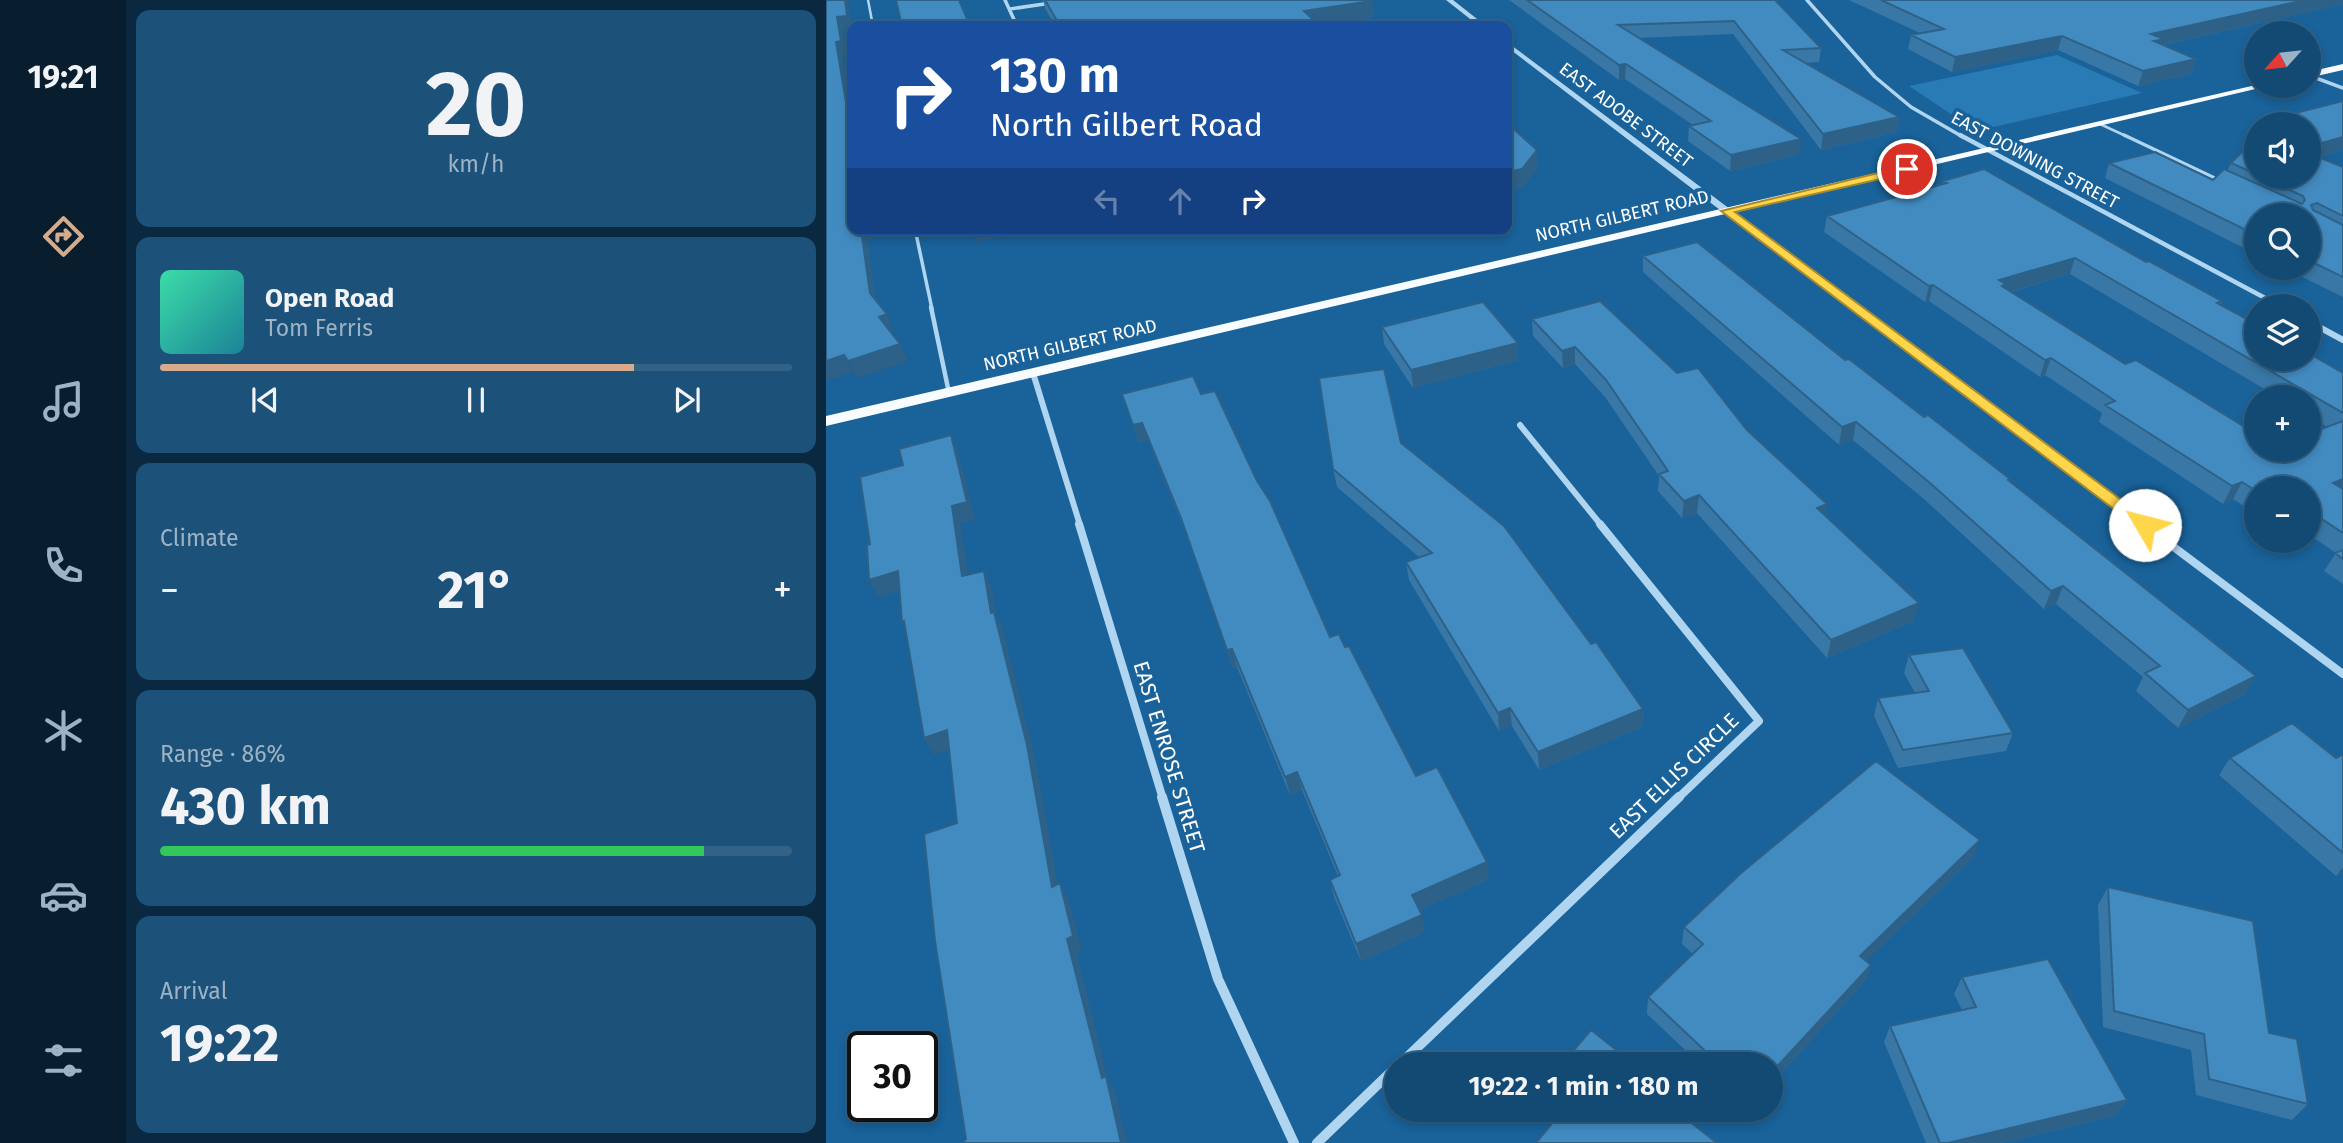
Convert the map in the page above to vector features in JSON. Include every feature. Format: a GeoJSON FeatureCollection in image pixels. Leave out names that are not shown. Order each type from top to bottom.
{"type":"FeatureCollection","features":[{"type":"Feature","properties":{"kind":"main road"},"geometry":{"type":"LineString","coordinates":[[2321,72],[2343,67]]}},
{"type":"Feature","properties":{"kind":"main road","name":"NORTH GILBERT ROAD"},"geometry":{"type":"LineString","coordinates":[[826,421],[2244,90]]}},
{"type":"Feature","properties":{"kind":"street"},"geometry":{"type":"LineString","coordinates":[[1005,0],[1015,21]]}},
{"type":"Feature","properties":{"kind":"street"},"geometry":{"type":"LineString","coordinates":[[1449,0],[1476,21]]}},
{"type":"Feature","properties":{"kind":"street","name":"EAST DOWNING STREET"},"geometry":{"type":"LineString","coordinates":[[1807,0],[1891,92],[1919,111],[1987,151],[2257,294]]}},
{"type":"Feature","properties":{"kind":"street"},"geometry":{"type":"LineString","coordinates":[[1010,9],[1062,2]]}},
{"type":"Feature","properties":{"kind":"street","name":"EAST ADOBE STREET"},"geometry":{"type":"LineString","coordinates":[[1512,48],[1727,211]]}},
{"type":"Feature","properties":{"kind":"street"},"geometry":{"type":"LineString","coordinates":[[2321,80],[2343,89]]}},
{"type":"Feature","properties":{"kind":"street"},"geometry":{"type":"LineString","coordinates":[[1727,211],[2343,674]]}},
{"type":"Feature","properties":{"kind":"street"},"geometry":{"type":"LineString","coordinates":[[2321,328],[2343,340]]}},
{"type":"Feature","properties":{"kind":"street","name":"EAST ENROSE STREET"},"geometry":{"type":"LineString","coordinates":[[1033,373],[1218,979],[1294,1143]]}},
{"type":"Feature","properties":{"kind":"street","name":"EAST ELLIS CIRCLE"},"geometry":{"type":"LineString","coordinates":[[1413,1052],[1759,721],[1520,425]]}},
{"type":"Feature","properties":{"kind":"street","name":"EAST ELLIS CIRCLE"},"geometry":{"type":"LineString","coordinates":[[1317,1143],[1384,1079]]}},
{"type":"Feature","properties":{"kind":"lane"},"geometry":{"type":"LineString","coordinates":[[868,0],[872,21]]}},
{"type":"Feature","properties":{"kind":"lane"},"geometry":{"type":"LineString","coordinates":[[2100,124],[2221,181]]}},
{"type":"Feature","properties":{"kind":"lane"},"geometry":{"type":"LineString","coordinates":[[916,235],[949,393]]}},
{"type":"Feature","properties":{"kind":"shaded area"},"geometry":{"type":"Polygon","coordinates":[[[2057,55],[2142,93],[1976,131],[1909,86],[2057,55]]]}},
{"type":"Feature","properties":{"kind":"building"},"geometry":{"type":"Polygon","coordinates":[[[826,0],[845,0],[847,16],[837,17],[841,41],[836,42],[847,102],[847,235],[862,235],[870,293],[887,314],[879,317],[900,344],[848,361],[844,355],[826,361],[826,0]]]}},
{"type":"Feature","properties":{"kind":"building"},"geometry":{"type":"Polygon","coordinates":[[[896,0],[959,0],[968,21],[901,21],[896,0]]]}},
{"type":"Feature","properties":{"kind":"building"},"geometry":{"type":"Polygon","coordinates":[[[1045,0],[1372,1],[1304,11],[1315,21],[1057,21],[1045,0]]]}},
{"type":"Feature","properties":{"kind":"building"},"geometry":{"type":"Polygon","coordinates":[[[1527,0],[1775,0],[1821,48],[1783,50],[1899,117],[1823,134],[1734,21],[1618,25],[1801,139],[1731,155],[1689,126],[1711,121],[1626,64],[1619,65],[1527,0]]]}},
{"type":"Feature","properties":{"kind":"building"},"geometry":{"type":"Polygon","coordinates":[[[1881,0],[2305,0],[2151,34],[2164,39],[2154,41],[2196,59],[2143,71],[2062,36],[1955,57],[1911,35],[1944,29],[1881,0]]]}},
{"type":"Feature","properties":{"kind":"building"},"geometry":{"type":"Polygon","coordinates":[[[2343,101],[2343,137],[2321,143],[2321,112],[2300,112],[2343,101]]]}},
{"type":"Feature","properties":{"kind":"building"},"geometry":{"type":"Polygon","coordinates":[[[1512,128],[1537,150],[1522,169],[1512,171],[1512,128]]]}},
{"type":"Feature","properties":{"kind":"building"},"geometry":{"type":"Polygon","coordinates":[[[2244,150],[2244,169],[2231,163],[2244,150]]]}},
{"type":"Feature","properties":{"kind":"building"},"geometry":{"type":"Polygon","coordinates":[[[2155,152],[2213,180],[2224,169],[2244,178],[2244,189],[2269,189],[2300,203],[2244,203],[2244,229],[2109,163],[2155,152]]]}},
{"type":"Feature","properties":{"kind":"building"},"geometry":{"type":"Polygon","coordinates":[[[2321,158],[2343,167],[2343,216],[2321,203],[2303,203],[2305,200],[2303,196],[2288,189],[2321,189],[2321,158]]]}},
{"type":"Feature","properties":{"kind":"building"},"geometry":{"type":"Polygon","coordinates":[[[1984,169],[2146,262],[2149,261],[2222,301],[2217,303],[2244,318],[2244,356],[2075,258],[1999,280],[2006,284],[2002,286],[2125,364],[2136,360],[2244,427],[2244,462],[2321,462],[2321,429],[2343,421],[2343,479],[2333,483],[2343,489],[2343,533],[2321,519],[2321,476],[2244,476],[2244,483],[2232,486],[2105,405],[2115,401],[2051,358],[2045,360],[1933,285],[1929,286],[1827,216],[1947,183],[1943,181],[1984,169]]]}},
{"type":"Feature","properties":{"kind":"building"},"geometry":{"type":"Polygon","coordinates":[[[2321,214],[2343,225],[2343,277],[2321,266],[2321,214]]]}},
{"type":"Feature","properties":{"kind":"building"},"geometry":{"type":"Polygon","coordinates":[[[1697,242],[1845,360],[1849,359],[1924,417],[1928,415],[2256,676],[2188,710],[2145,673],[2160,666],[2063,586],[2051,591],[1930,483],[1856,422],[1842,427],[1643,256],[1697,242]]]}},
{"type":"Feature","properties":{"kind":"building"},"geometry":{"type":"Polygon","coordinates":[[[1600,301],[1677,373],[1698,368],[1747,430],[1827,504],[1817,508],[1919,603],[1831,640],[1699,495],[1684,501],[1659,474],[1668,471],[1606,380],[1575,347],[1562,351],[1532,319],[1600,301]]]}},
{"type":"Feature","properties":{"kind":"building"},"geometry":{"type":"Polygon","coordinates":[[[1483,302],[1518,343],[1411,370],[1382,327],[1483,302]]]}},
{"type":"Feature","properties":{"kind":"building"},"geometry":{"type":"Polygon","coordinates":[[[2321,360],[2343,373],[2343,413],[2321,400],[2321,385],[2295,385],[2270,371],[2321,371],[2321,360]]]}},
{"type":"Feature","properties":{"kind":"building"},"geometry":{"type":"Polygon","coordinates":[[[1384,369],[1401,443],[1504,526],[1591,644],[1596,642],[1643,709],[1538,752],[1510,708],[1498,713],[1406,562],[1432,553],[1333,469],[1319,378],[1384,369]]]}},
{"type":"Feature","properties":{"kind":"building"},"geometry":{"type":"Polygon","coordinates":[[[1193,376],[1201,394],[1215,391],[1257,481],[1270,501],[1330,637],[1339,634],[1345,647],[1349,646],[1416,776],[1437,767],[1487,862],[1412,895],[1422,915],[1356,944],[1330,880],[1340,875],[1297,772],[1285,777],[1232,649],[1227,650],[1181,518],[1142,423],[1133,425],[1122,394],[1193,376]]]}},
{"type":"Feature","properties":{"kind":"building"},"geometry":{"type":"Polygon","coordinates":[[[951,435],[967,502],[952,506],[962,576],[984,571],[991,613],[994,612],[1027,745],[1052,887],[1060,883],[1073,936],[1067,939],[1102,1078],[1106,1076],[1121,1143],[964,1143],[966,1139],[935,941],[924,834],[957,823],[947,730],[924,738],[904,621],[902,622],[898,571],[869,580],[867,545],[870,544],[860,477],[903,465],[899,449],[951,435]]]}},
{"type":"Feature","properties":{"kind":"building"},"geometry":{"type":"Polygon","coordinates":[[[2343,550],[2343,559],[2335,553],[2343,550]]]}},
{"type":"Feature","properties":{"kind":"building"},"geometry":{"type":"Polygon","coordinates":[[[1963,648],[2013,733],[1903,750],[1878,698],[1929,691],[1909,655],[1963,648]]]}},
{"type":"Feature","properties":{"kind":"building"},"geometry":{"type":"Polygon","coordinates":[[[2292,723],[2336,758],[2343,754],[2343,853],[2230,758],[2292,723]]]}},
{"type":"Feature","properties":{"kind":"building"},"geometry":{"type":"Polygon","coordinates":[[[1876,761],[1980,840],[1860,956],[1871,965],[1783,1060],[1783,1052],[1706,1052],[1648,997],[1703,944],[1684,927],[1740,874],[1876,761]]]}},
{"type":"Feature","properties":{"kind":"building"},"geometry":{"type":"Polygon","coordinates":[[[2108,887],[2253,921],[2269,1033],[2297,1039],[2308,1104],[2209,1079],[2204,1034],[2114,1011],[2108,887]]]}},
{"type":"Feature","properties":{"kind":"building"},"geometry":{"type":"Polygon","coordinates":[[[2048,959],[2127,1100],[1940,1143],[1890,1026],[1976,1007],[1962,977],[2048,959]]]}},
{"type":"Feature","properties":{"kind":"building"},"geometry":{"type":"Polygon","coordinates":[[[1591,1030],[1619,1052],[1572,1052],[1591,1030]]]}},
{"type":"Feature","properties":{"kind":"building"},"geometry":{"type":"Polygon","coordinates":[[[1553,1122],[1690,1122],[1717,1143],[1536,1143],[1553,1122]]]}},
{"type":"Feature","properties":{"kind":"route"},"geometry":{"type":"LineString","coordinates":[[1907,169],[1727,211],[2145,525]]}}]}
